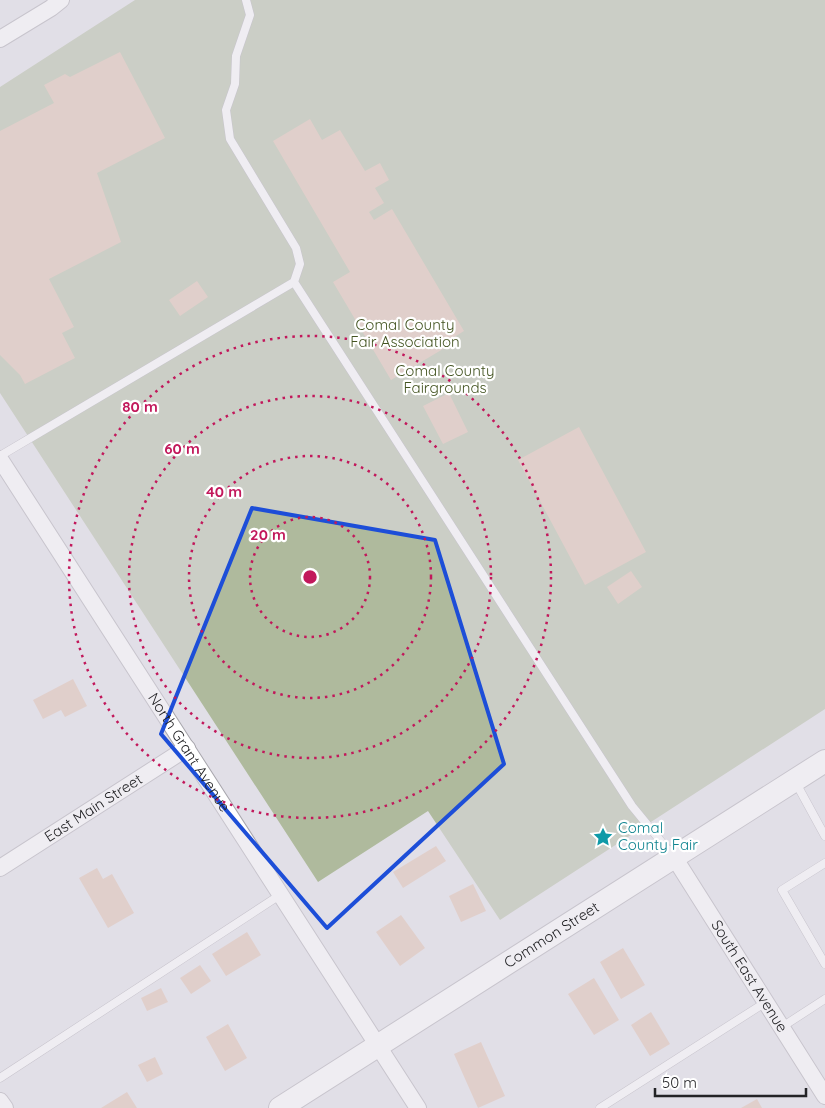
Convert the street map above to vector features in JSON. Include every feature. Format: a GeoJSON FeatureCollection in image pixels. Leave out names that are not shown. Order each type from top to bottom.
{"type":"FeatureCollection","features":[{"type":"Feature","properties":{"kind":"main road","name":"Common Street"},"geometry":{"type":"LineString","coordinates":[[280,1108],[825,761]]}},
{"type":"Feature","properties":{"kind":"street"},"geometry":{"type":"LineString","coordinates":[[0,39],[61,0]]}},
{"type":"Feature","properties":{"kind":"street","name":"North Grant Avenue"},"geometry":{"type":"LineString","coordinates":[[0,458],[418,1108]]}},
{"type":"Feature","properties":{"kind":"street","name":"East Main Street"},"geometry":{"type":"LineString","coordinates":[[0,868],[187,748]]}},
{"type":"Feature","properties":{"kind":"street","name":"South East Avenue"},"geometry":{"type":"LineString","coordinates":[[674,857],[825,1096]]}},
{"type":"Feature","properties":{"kind":"street"},"geometry":{"type":"LineString","coordinates":[[0,1100],[5,1108]]}},
{"type":"Feature","properties":{"kind":"lane"},"geometry":{"type":"LineString","coordinates":[[0,458],[294,282],[300,264],[296,248],[230,139],[226,110],[235,84],[236,56],[250,15],[246,0]]}},
{"type":"Feature","properties":{"kind":"lane"},"geometry":{"type":"LineString","coordinates":[[294,282],[632,806],[674,857]]}},
{"type":"Feature","properties":{"kind":"lane"},"geometry":{"type":"LineString","coordinates":[[795,781],[824,832]]}},
{"type":"Feature","properties":{"kind":"lane"},"geometry":{"type":"LineString","coordinates":[[825,863],[782,890],[825,964]]}},
{"type":"Feature","properties":{"kind":"lane"},"geometry":{"type":"LineString","coordinates":[[0,1078],[280,895]]}},
{"type":"Feature","properties":{"kind":"lane"},"geometry":{"type":"LineString","coordinates":[[782,1027],[825,999]]}},
{"type":"Feature","properties":{"kind":"lane"},"geometry":{"type":"LineString","coordinates":[[600,1108],[766,1002]]}},
{"type":"Feature","properties":{"kind":"highlighted area"},"geometry":{"type":"Polygon","coordinates":[[[252,508],[435,540],[504,764],[327,928],[161,734],[252,508]]]}},
{"type":"Feature","properties":{"kind":"green space","name":"Comal County Fairgrounds"},"geometry":{"type":"Polygon","coordinates":[[[135,0],[825,0],[825,709],[500,920],[428,811],[318,882],[0,393],[0,87],[135,0]]]}},
{"type":"Feature","properties":{"kind":"building"},"geometry":{"type":"Polygon","coordinates":[[[120,52],[165,138],[97,173],[121,242],[49,279],[74,327],[62,333],[75,358],[25,384],[20,375],[0,355],[0,131],[54,103],[44,85],[65,74],[70,77],[120,52]]]}},
{"type":"Feature","properties":{"kind":"building"},"geometry":{"type":"Polygon","coordinates":[[[310,119],[322,140],[340,130],[365,171],[380,163],[389,180],[375,188],[384,203],[369,212],[374,220],[392,209],[464,331],[446,342],[448,346],[391,380],[333,282],[350,272],[273,141],[310,119]]]}},
{"type":"Feature","properties":{"kind":"building"},"geometry":{"type":"Polygon","coordinates":[[[197,281],[208,297],[180,316],[169,300],[197,281]]]}},
{"type":"Feature","properties":{"kind":"building"},"geometry":{"type":"Polygon","coordinates":[[[449,393],[468,432],[443,444],[423,406],[449,393]]]}},
{"type":"Feature","properties":{"kind":"building"},"geometry":{"type":"Polygon","coordinates":[[[579,427],[646,552],[585,585],[518,460],[579,427]]]}},
{"type":"Feature","properties":{"kind":"building"},"geometry":{"type":"Polygon","coordinates":[[[631,571],[642,587],[618,604],[607,587],[631,571]]]}},
{"type":"Feature","properties":{"kind":"building"},"geometry":{"type":"Polygon","coordinates":[[[73,679],[87,706],[65,717],[61,710],[43,719],[33,700],[73,679]]]}},
{"type":"Feature","properties":{"kind":"building"},"geometry":{"type":"Polygon","coordinates":[[[436,846],[446,861],[403,888],[393,872],[436,846]]]}},
{"type":"Feature","properties":{"kind":"building"},"geometry":{"type":"Polygon","coordinates":[[[97,868],[103,879],[112,874],[134,913],[108,928],[79,878],[97,868]]]}},
{"type":"Feature","properties":{"kind":"building"},"geometry":{"type":"Polygon","coordinates":[[[473,884],[486,911],[461,922],[449,896],[473,884]]]}},
{"type":"Feature","properties":{"kind":"building"},"geometry":{"type":"Polygon","coordinates":[[[401,915],[425,948],[400,966],[376,932],[401,915]]]}},
{"type":"Feature","properties":{"kind":"building"},"geometry":{"type":"Polygon","coordinates":[[[247,932],[261,955],[226,976],[212,954],[247,932]]]}},
{"type":"Feature","properties":{"kind":"building"},"geometry":{"type":"Polygon","coordinates":[[[623,948],[645,985],[621,999],[600,962],[623,948]]]}},
{"type":"Feature","properties":{"kind":"building"},"geometry":{"type":"Polygon","coordinates":[[[200,965],[211,981],[191,994],[180,978],[200,965]]]}},
{"type":"Feature","properties":{"kind":"building"},"geometry":{"type":"Polygon","coordinates":[[[594,978],[619,1020],[594,1035],[568,994],[594,978]]]}},
{"type":"Feature","properties":{"kind":"building"},"geometry":{"type":"Polygon","coordinates":[[[161,988],[168,1002],[147,1011],[141,998],[161,988]]]}},
{"type":"Feature","properties":{"kind":"building"},"geometry":{"type":"Polygon","coordinates":[[[651,1012],[670,1044],[650,1056],[631,1025],[651,1012]]]}},
{"type":"Feature","properties":{"kind":"building"},"geometry":{"type":"Polygon","coordinates":[[[228,1024],[247,1058],[225,1071],[206,1037],[228,1024]]]}},
{"type":"Feature","properties":{"kind":"building"},"geometry":{"type":"Polygon","coordinates":[[[481,1042],[505,1096],[478,1108],[454,1054],[481,1042]]]}},
{"type":"Feature","properties":{"kind":"building"},"geometry":{"type":"Polygon","coordinates":[[[155,1057],[163,1074],[147,1082],[138,1065],[155,1057]]]}},
{"type":"Feature","properties":{"kind":"building"},"geometry":{"type":"Polygon","coordinates":[[[127,1092],[137,1108],[101,1108],[127,1092]]]}},
{"type":"Feature","properties":{"kind":"building"},"geometry":{"type":"Polygon","coordinates":[[[757,1099],[762,1108],[741,1108],[757,1099]]]}},
{"type":"Feature","properties":{"kind":"place","name":"Comal County Fair"},"geometry":{"type":"Point","coordinates":[603,837]}},
{"type":"Feature","properties":{"kind":"park label","name":"Comal County Fair Association"},"geometry":{"type":"Point","coordinates":[405,334]}}]}
